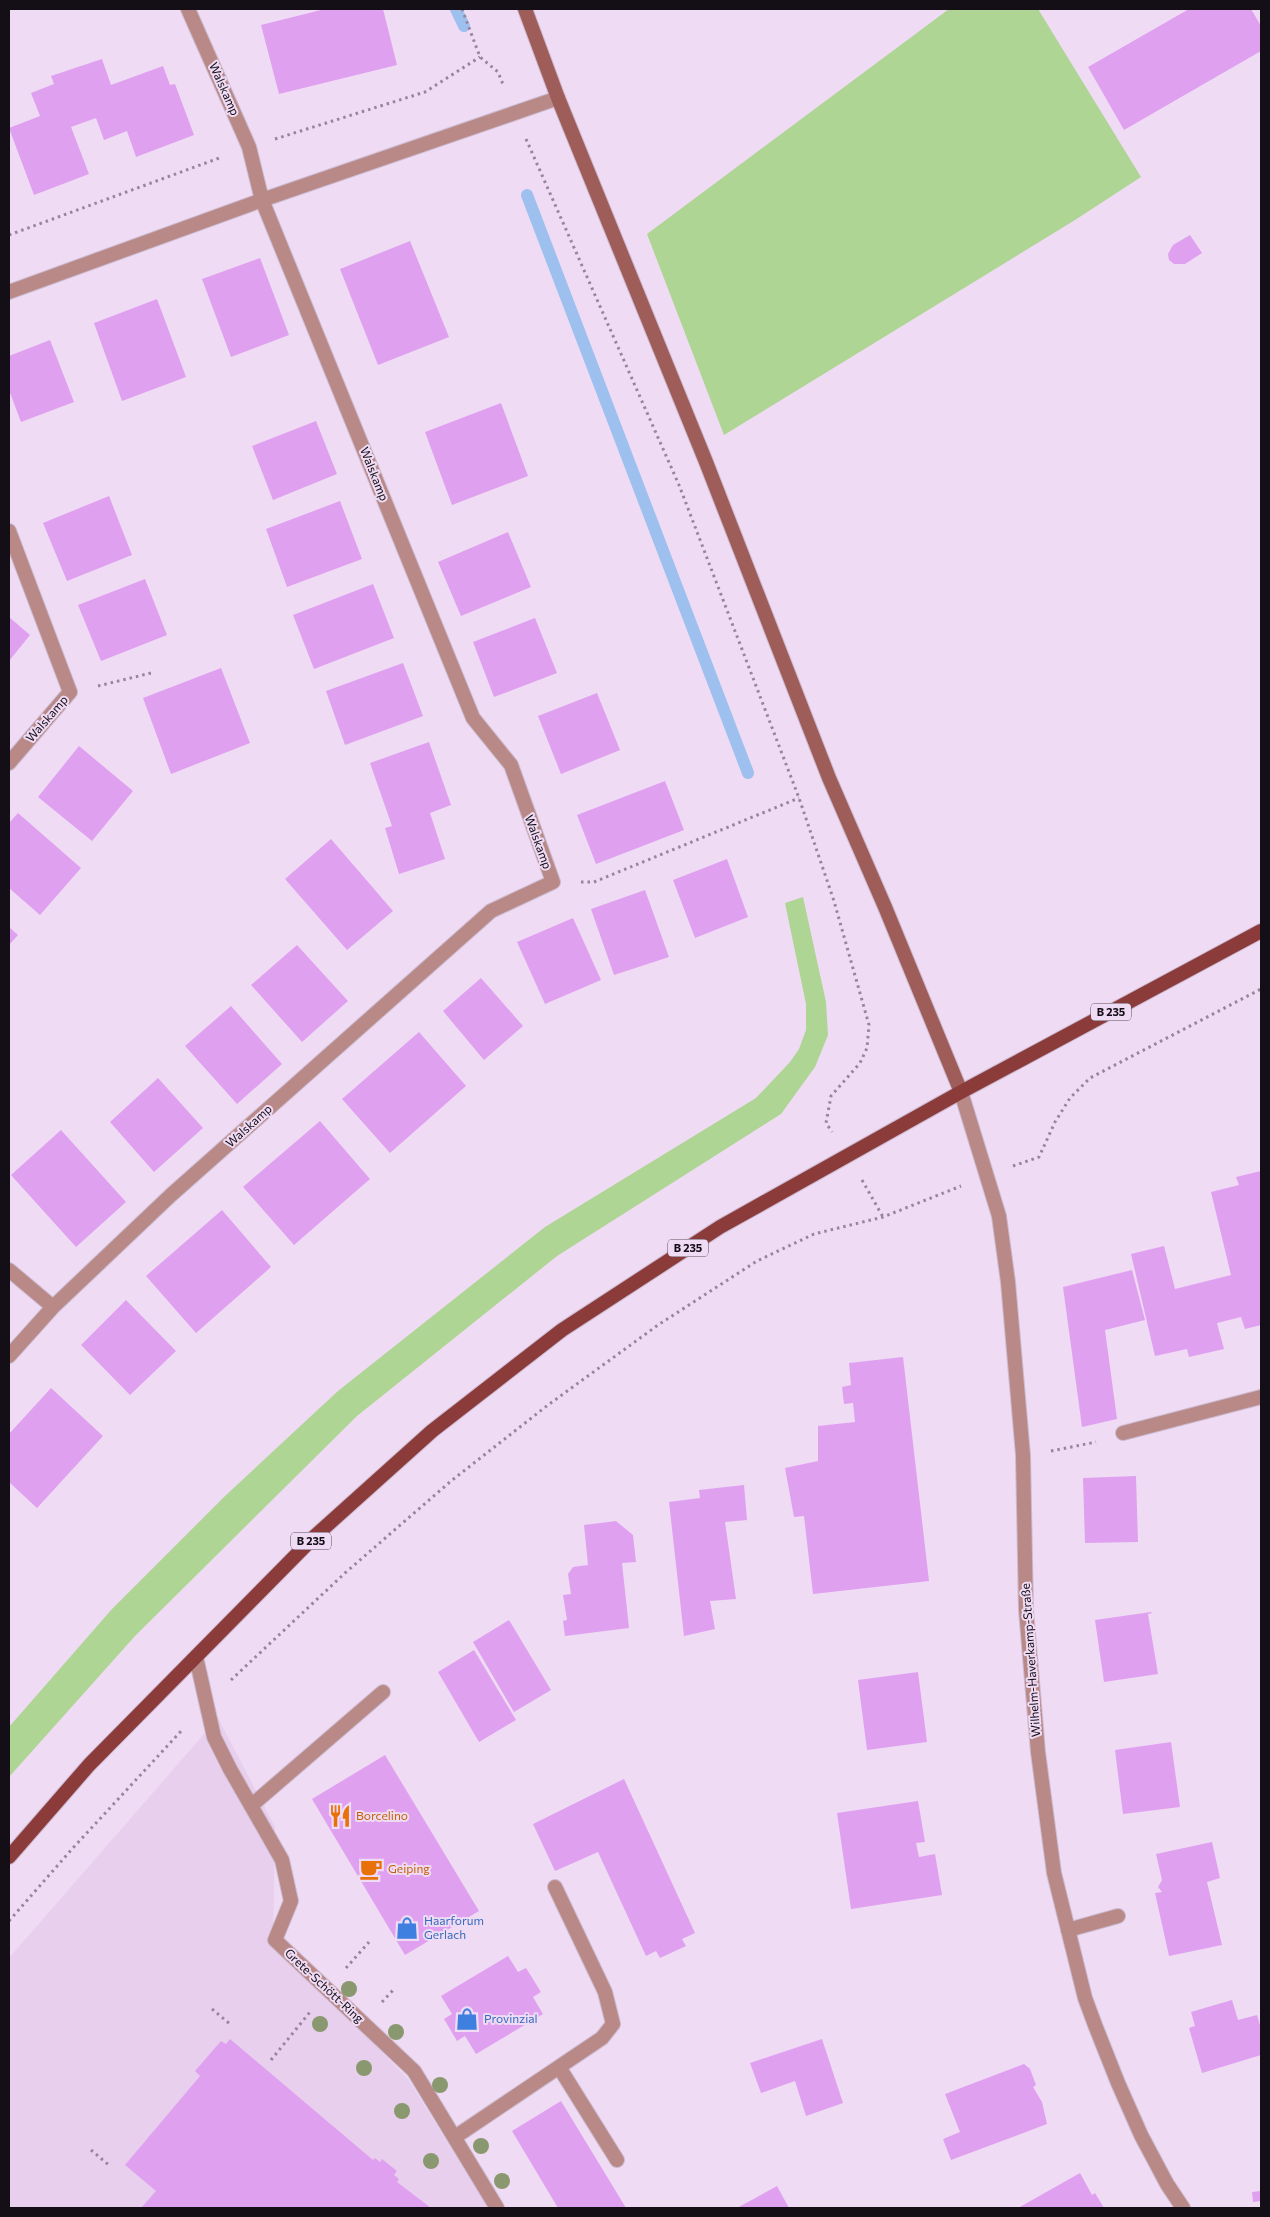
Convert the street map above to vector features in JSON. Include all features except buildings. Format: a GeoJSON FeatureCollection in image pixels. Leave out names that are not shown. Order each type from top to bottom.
{"type":"FeatureCollection","features":[{"type":"Feature","properties":{"kind":"main road"},"geometry":{"type":"LineString","coordinates":[[525,9],[558,98],[706,462],[828,778],[885,907],[960,1092]]}},
{"type":"Feature","properties":{"kind":"main road","name":"B 235"},"geometry":{"type":"LineString","coordinates":[[9,1857],[89,1765],[314,1537],[417,1445],[562,1330],[720,1227],[960,1092],[1261,931]]}},
{"type":"Feature","properties":{"kind":"street","name":"Walskamp"},"geometry":{"type":"LineString","coordinates":[[9,1356],[53,1307],[171,1196],[491,911],[552,882],[511,766],[473,718],[262,200],[249,147],[188,9]]}},
{"type":"Feature","properties":{"kind":"street"},"geometry":{"type":"LineString","coordinates":[[9,292],[262,200],[515,115],[558,98]]}},
{"type":"Feature","properties":{"kind":"street","name":"Walskamp"},"geometry":{"type":"LineString","coordinates":[[9,531],[70,692],[9,763]]}},
{"type":"Feature","properties":{"kind":"street","name":"Wilhelm-Haverkamp-Straße"},"geometry":{"type":"LineString","coordinates":[[960,1092],[988,1176],[999,1216],[1008,1282],[1023,1455],[1026,1610],[1038,1752],[1054,1873],[1085,1998],[1118,2083],[1141,2135],[1167,2184],[1183,2208]]}},
{"type":"Feature","properties":{"kind":"street"},"geometry":{"type":"LineString","coordinates":[[9,1270],[53,1307]]}},
{"type":"Feature","properties":{"kind":"street"},"geometry":{"type":"LineString","coordinates":[[1123,1433],[1261,1397]]}},
{"type":"Feature","properties":{"kind":"street","name":"Grete-Schött-Ring"},"geometry":{"type":"LineString","coordinates":[[196,1657],[214,1736],[230,1769],[282,1860],[291,1900],[275,1940],[414,2071],[497,2208]]}},
{"type":"Feature","properties":{"kind":"street"},"geometry":{"type":"LineString","coordinates":[[252,1805],[383,1692]]}},
{"type":"Feature","properties":{"kind":"street"},"geometry":{"type":"LineString","coordinates":[[455,2137],[602,2038],[613,2024],[605,1992],[555,1887]]}},
{"type":"Feature","properties":{"kind":"street"},"geometry":{"type":"LineString","coordinates":[[1068,1930],[1118,1916]]}},
{"type":"Feature","properties":{"kind":"street"},"geometry":{"type":"LineString","coordinates":[[559,2067],[617,2160]]}},
{"type":"Feature","properties":{"kind":"path"},"geometry":{"type":"LineString","coordinates":[[462,9],[480,57],[498,72],[592,292],[680,485],[799,798],[834,901],[869,1025],[867,1048],[860,1062],[831,1096],[826,1123],[883,1216]]}},
{"type":"Feature","properties":{"kind":"path"},"geometry":{"type":"LineString","coordinates":[[70,692],[151,673]]}},
{"type":"Feature","properties":{"kind":"path"},"geometry":{"type":"LineString","coordinates":[[552,882],[594,882],[799,798]]}},
{"type":"Feature","properties":{"kind":"path"},"geometry":{"type":"LineString","coordinates":[[1039,1157],[1055,1122],[1070,1098],[1090,1078],[1261,989]]}},
{"type":"Feature","properties":{"kind":"path"},"geometry":{"type":"LineString","coordinates":[[9,1922],[72,1849],[206,1704],[345,1573],[451,1481],[548,1405],[658,1325],[757,1262],[814,1234],[883,1216],[988,1176]]}},
{"type":"Feature","properties":{"kind":"path"},"geometry":{"type":"LineString","coordinates":[[1023,1455],[1105,1440],[1123,1433]]}},
{"type":"Feature","properties":{"kind":"path"},"geometry":{"type":"LineString","coordinates":[[212,2009],[230,2024]]}},
{"type":"Feature","properties":{"kind":"path"},"geometry":{"type":"LineString","coordinates":[[91,2150],[110,2166]]}},
{"type":"Feature","properties":{"kind":"shaded area"},"geometry":{"type":"Polygon","coordinates":[[[218,1718],[275,1827],[273,1941],[408,2079],[488,2208],[9,2208],[9,1958],[218,1718]]]}},
{"type":"Feature","properties":{"kind":"green space"},"geometry":{"type":"Polygon","coordinates":[[[949,9],[1038,9],[1141,177],[1075,220],[724,435],[647,234],[949,9]]]}},
{"type":"Feature","properties":{"kind":"green space"},"geometry":{"type":"Polygon","coordinates":[[[803,897],[826,1002],[828,1035],[815,1067],[781,1114],[557,1256],[357,1416],[135,1636],[9,1777],[9,1727],[112,1609],[224,1497],[338,1391],[545,1227],[756,1098],[790,1062],[799,1049],[806,1030],[806,1004],[785,903],[803,897]]]}},
{"type":"Feature","properties":{"kind":"waterway"},"geometry":{"type":"LineString","coordinates":[[456,9],[464,26]]}},
{"type":"Feature","properties":{"kind":"waterway"},"geometry":{"type":"LineString","coordinates":[[527,195],[748,773]]}},
{"type":"Feature","properties":{"kind":"place","name":"Borcelino"},"geometry":{"type":"Point","coordinates":[340,1816]}},
{"type":"Feature","properties":{"kind":"place","name":"Geiping"},"geometry":{"type":"Point","coordinates":[371,1869]}},
{"type":"Feature","properties":{"kind":"place","name":"Haarforum Gerlach"},"geometry":{"type":"Point","coordinates":[407,1928]}},
{"type":"Feature","properties":{"kind":"place","name":"Provinzial"},"geometry":{"type":"Point","coordinates":[467,2019]}}]}
